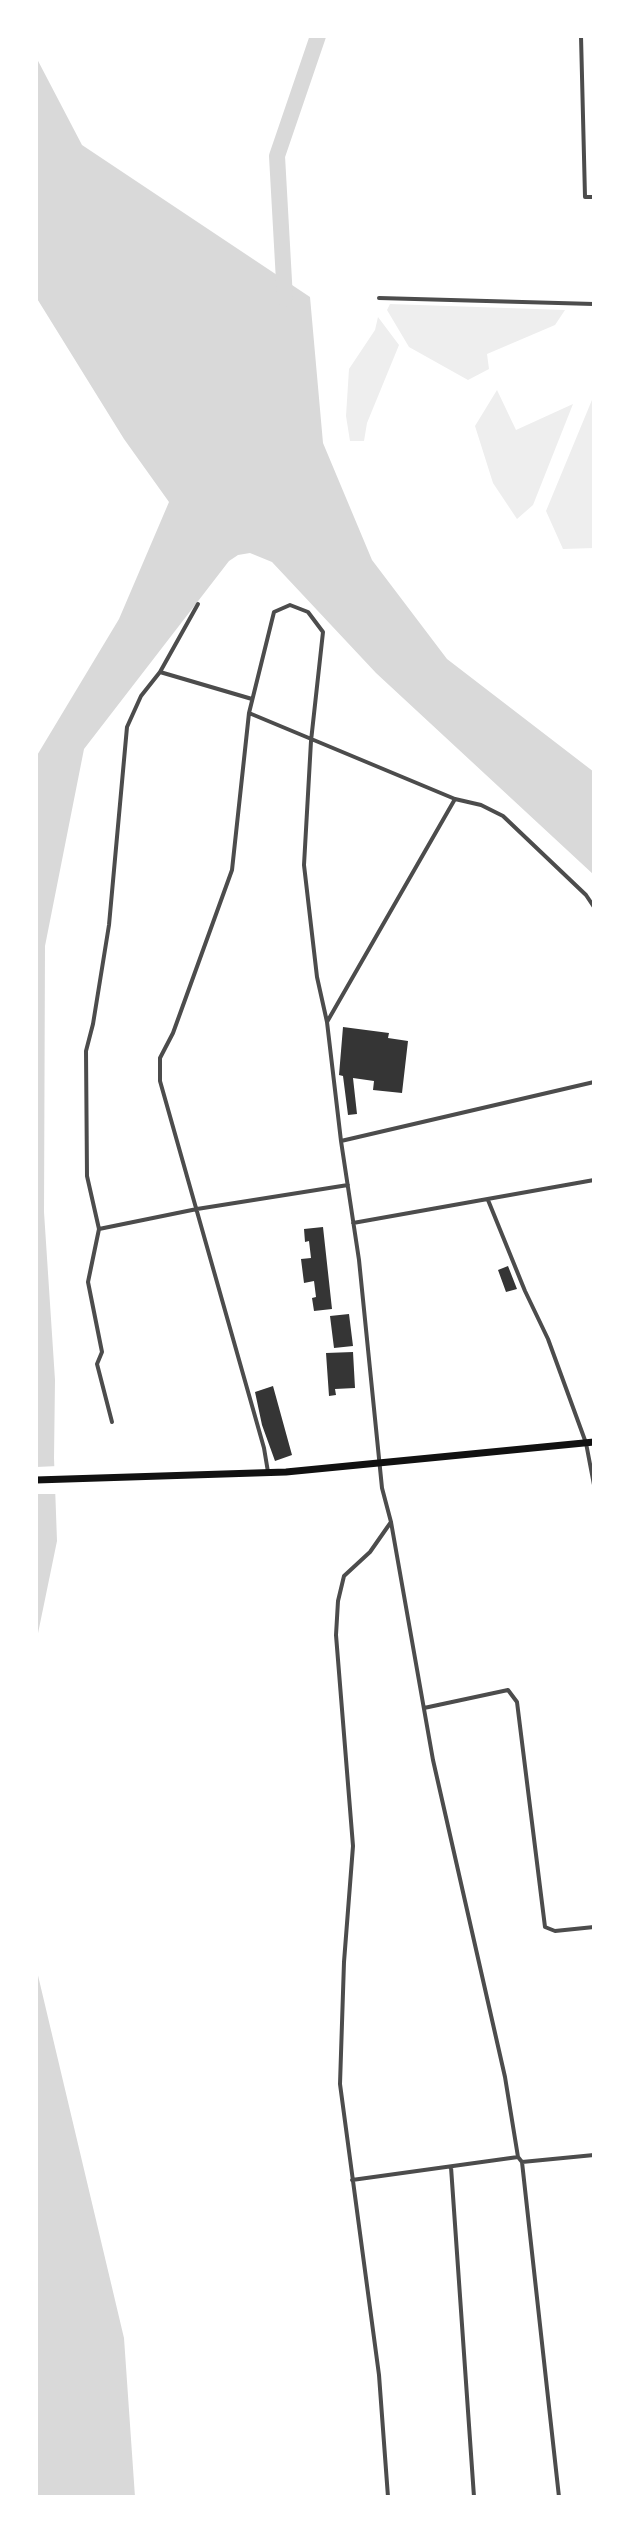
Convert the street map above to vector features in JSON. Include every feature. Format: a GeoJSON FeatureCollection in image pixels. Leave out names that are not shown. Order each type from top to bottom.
{"type":"FeatureCollection","features":[{"type":"Feature","properties":{"kind":"highway"},"geometry":{"type":"LineString","coordinates":[[36,1480],[268,1472],[590,1442]]}},
{"type":"Feature","properties":{"kind":"street"},"geometry":{"type":"LineString","coordinates":[[581,36],[585,197],[594,197]]}},
{"type":"Feature","properties":{"kind":"street"},"geometry":{"type":"LineString","coordinates":[[379,298],[594,304]]}},
{"type":"Feature","properties":{"kind":"street"},"geometry":{"type":"LineString","coordinates":[[112,1422],[97,1364],[102,1352],[88,1282],[99,1229],[87,1176],[86,1051],[109,925],[127,727],[141,696],[160,672],[198,604]]}},
{"type":"Feature","properties":{"kind":"street"},"geometry":{"type":"LineString","coordinates":[[268,1472],[264,1448],[160,1081],[160,1058],[173,1033],[232,870],[252,699],[274,612],[290,605],[308,612],[323,632],[311,741],[304,865],[353,1223],[382,1488],[391,1522],[433,1760],[505,2077],[520,2160],[559,2497]]}},
{"type":"Feature","properties":{"kind":"street"},"geometry":{"type":"LineString","coordinates":[[160,672],[252,699]]}},
{"type":"Feature","properties":{"kind":"street"},"geometry":{"type":"LineString","coordinates":[[249,713],[311,741],[503,816],[586,895],[594,907]]}},
{"type":"Feature","properties":{"kind":"street"},"geometry":{"type":"LineString","coordinates":[[327,1022],[455,799]]}},
{"type":"Feature","properties":{"kind":"street"},"geometry":{"type":"LineString","coordinates":[[341,1141],[594,1082]]}},
{"type":"Feature","properties":{"kind":"street"},"geometry":{"type":"LineString","coordinates":[[353,1223],[594,1180]]}},
{"type":"Feature","properties":{"kind":"street"},"geometry":{"type":"LineString","coordinates":[[99,1229],[197,1209],[348,1185]]}},
{"type":"Feature","properties":{"kind":"street"},"geometry":{"type":"LineString","coordinates":[[488,1200],[590,1442],[594,1485]]}},
{"type":"Feature","properties":{"kind":"street"},"geometry":{"type":"LineString","coordinates":[[388,2497],[379,2375],[340,2084],[344,1962],[353,1846],[336,1635],[338,1601],[344,1576],[370,1552],[391,1522]]}},
{"type":"Feature","properties":{"kind":"street"},"geometry":{"type":"LineString","coordinates":[[424,1708],[508,1690],[517,1702],[545,1927],[555,1931],[594,1927]]}},
{"type":"Feature","properties":{"kind":"street"},"geometry":{"type":"LineString","coordinates":[[352,2180],[451,2167],[594,2155]]}},
{"type":"Feature","properties":{"kind":"street"},"geometry":{"type":"LineString","coordinates":[[451,2167],[474,2497]]}},
{"type":"Feature","properties":{"kind":"shaded area"},"geometry":{"type":"Polygon","coordinates":[[[36,57],[82,145],[310,297],[323,443],[372,560],[447,659],[594,772],[594,875],[376,673],[272,562],[250,553],[238,555],[229,561],[84,749],[45,946],[44,1212],[55,1380],[57,1541],[36,1643],[36,757],[119,619],[169,502],[124,439],[36,297],[36,57]]]}},
{"type":"Feature","properties":{"kind":"shaded area"},"geometry":{"type":"Polygon","coordinates":[[[390,304],[565,310],[555,325],[487,354],[489,369],[468,380],[409,347],[387,310],[390,304]]]}},
{"type":"Feature","properties":{"kind":"shaded area"},"geometry":{"type":"Polygon","coordinates":[[[378,317],[399,345],[367,423],[364,441],[350,441],[346,416],[349,369],[375,330],[378,317]]]}},
{"type":"Feature","properties":{"kind":"shaded area"},"geometry":{"type":"Polygon","coordinates":[[[497,390],[516,430],[573,404],[533,505],[517,519],[493,483],[475,426],[497,390]]]}},
{"type":"Feature","properties":{"kind":"shaded area"},"geometry":{"type":"Polygon","coordinates":[[[594,395],[594,548],[563,549],[546,511],[594,395]]]}},
{"type":"Feature","properties":{"kind":"shaded area"},"geometry":{"type":"Polygon","coordinates":[[[36,1967],[124,2338],[135,2497],[36,2497],[36,1967]]]}},
{"type":"Feature","properties":{"kind":"pier"},"geometry":{"type":"Polygon","coordinates":[[[58,1466],[59,1494],[36,1494],[36,1467],[58,1466]]]}},
{"type":"Feature","properties":{"kind":"building"},"geometry":{"type":"Polygon","coordinates":[[[343,1027],[389,1033],[388,1038],[408,1041],[402,1093],[373,1090],[374,1081],[353,1078],[357,1114],[348,1115],[343,1076],[339,1075],[343,1027]]]}},
{"type":"Feature","properties":{"kind":"building"},"geometry":{"type":"Polygon","coordinates":[[[323,1227],[332,1309],[314,1311],[314,1281],[304,1283],[301,1259],[311,1258],[304,1229],[323,1227]]]}},
{"type":"Feature","properties":{"kind":"building"},"geometry":{"type":"Polygon","coordinates":[[[508,1266],[517,1289],[506,1292],[498,1270],[508,1266]]]}},
{"type":"Feature","properties":{"kind":"building"},"geometry":{"type":"Polygon","coordinates":[[[349,1314],[353,1346],[334,1348],[330,1316],[349,1314]]]}},
{"type":"Feature","properties":{"kind":"building"},"geometry":{"type":"Polygon","coordinates":[[[353,1352],[355,1388],[335,1389],[336,1395],[329,1396],[326,1353],[353,1352]]]}},
{"type":"Feature","properties":{"kind":"building"},"geometry":{"type":"Polygon","coordinates":[[[273,1386],[292,1455],[275,1461],[262,1425],[255,1392],[273,1386]]]}},
{"type":"Feature","properties":{"kind":"waterway"},"geometry":{"type":"LineString","coordinates":[[285,299],[277,156],[318,36]]}}]}
